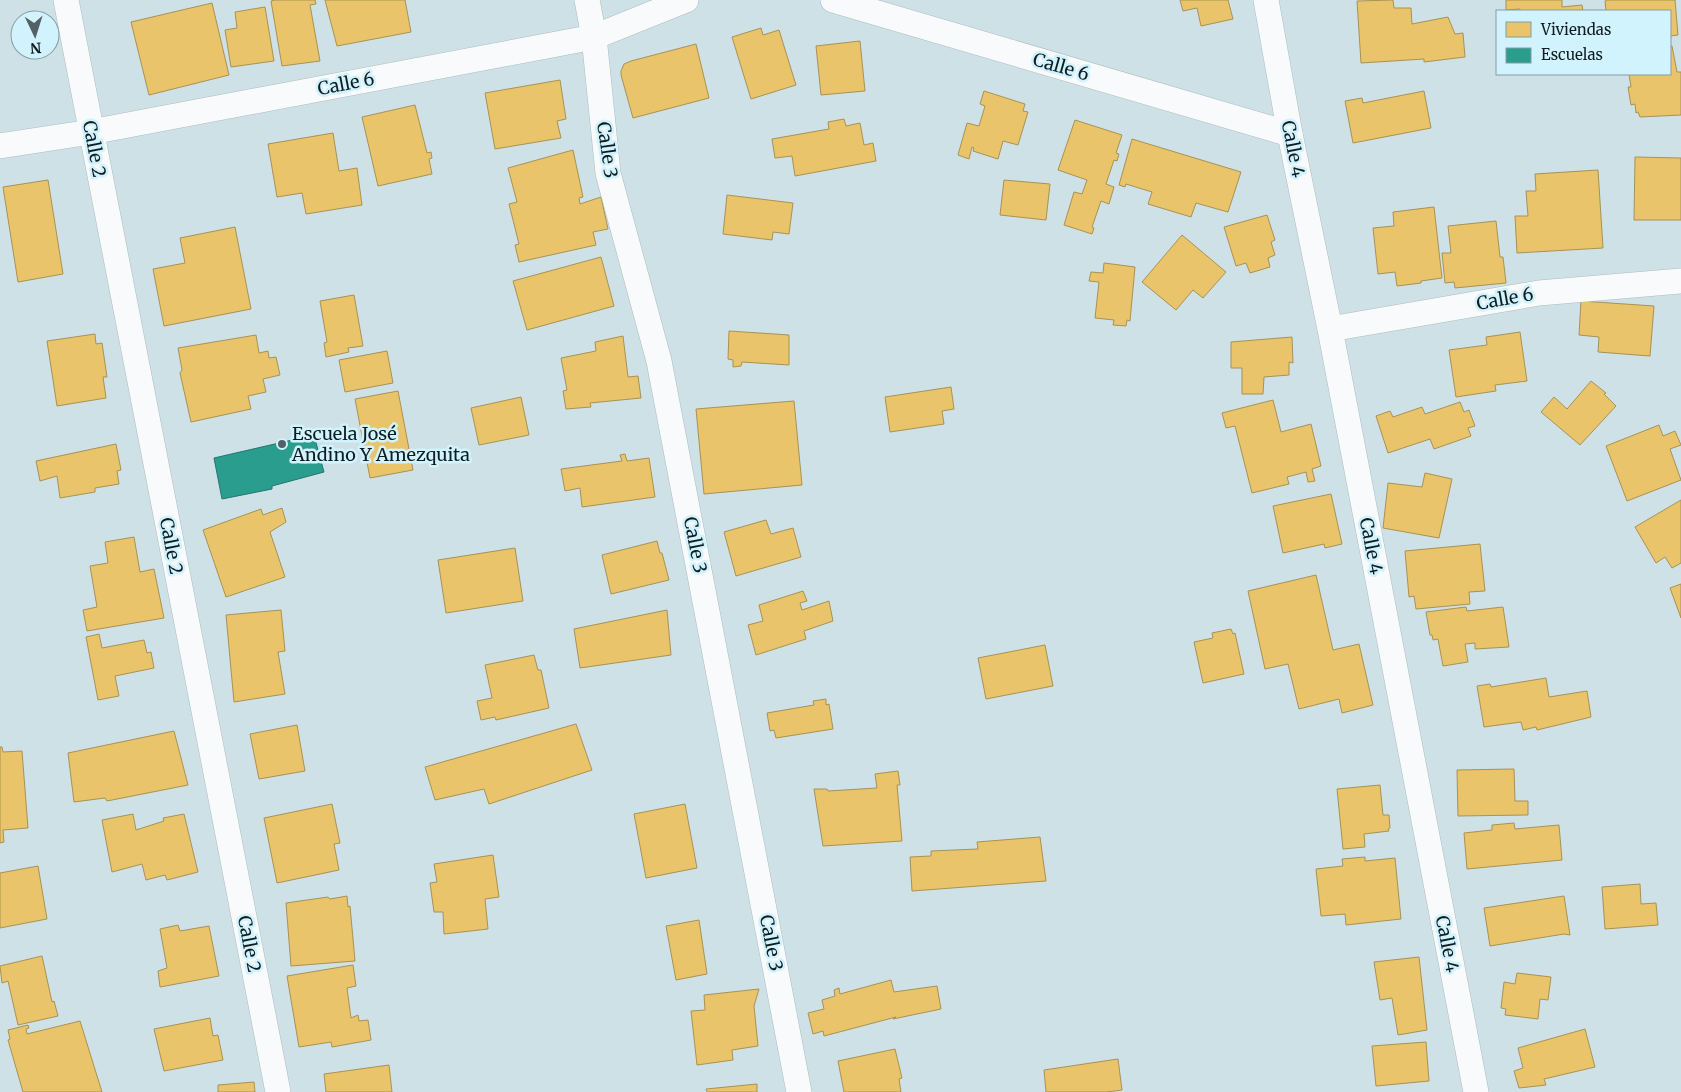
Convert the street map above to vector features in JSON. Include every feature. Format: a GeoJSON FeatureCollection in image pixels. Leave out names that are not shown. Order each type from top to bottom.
{"type":"FeatureCollection","features":[{"type":"Feature","properties":{"kind":"street","name":"Calle 2"},"geometry":{"type":"LineString","coordinates":[[66,0],[278,1092]]}},
{"type":"Feature","properties":{"kind":"street","name":"Calle 3"},"geometry":{"type":"LineString","coordinates":[[587,0],[594,37],[608,173],[659,361],[799,1092]]}},
{"type":"Feature","properties":{"kind":"street","name":"Calle 6"},"geometry":{"type":"LineString","coordinates":[[0,146],[91,132],[594,37],[686,0]]}},
{"type":"Feature","properties":{"kind":"street","name":"Calle 6"},"geometry":{"type":"LineString","coordinates":[[833,0],[1290,134]]}},
{"type":"Feature","properties":{"kind":"street","name":"Calle 4"},"geometry":{"type":"LineString","coordinates":[[1266,0],[1290,134],[1330,330],[1476,1092]]}},
{"type":"Feature","properties":{"kind":"street","name":"Calle 6"},"geometry":{"type":"LineString","coordinates":[[1330,330],[1539,293],[1681,281]]}},
{"type":"Feature","properties":{"kind":"building: Viviendas"},"geometry":{"type":"Polygon","coordinates":[[[315,0],[316,4],[310,5],[320,61],[282,66],[271,1],[315,0]]]}},
{"type":"Feature","properties":{"kind":"building: Viviendas"},"geometry":{"type":"Polygon","coordinates":[[[325,0],[405,0],[411,32],[337,46],[325,0]]]}},
{"type":"Feature","properties":{"kind":"building: Viviendas"},"geometry":{"type":"Polygon","coordinates":[[[1180,0],[1228,0],[1233,19],[1201,26],[1197,8],[1183,11],[1180,0]]]}},
{"type":"Feature","properties":{"kind":"building: Viviendas"},"geometry":{"type":"Polygon","coordinates":[[[1393,0],[1394,8],[1411,8],[1412,24],[1448,17],[1455,34],[1463,33],[1465,57],[1424,62],[1424,59],[1361,63],[1357,1],[1393,0]]]}},
{"type":"Feature","properties":{"kind":"building: Viviendas"},"geometry":{"type":"Polygon","coordinates":[[[1506,0],[1562,0],[1562,7],[1582,5],[1583,10],[1520,9],[1506,10],[1506,0]]]}},
{"type":"Feature","properties":{"kind":"building: Viviendas"},"geometry":{"type":"Polygon","coordinates":[[[1675,0],[1678,35],[1671,36],[1671,10],[1606,10],[1605,1],[1675,0]]]}},
{"type":"Feature","properties":{"kind":"building: Viviendas"},"geometry":{"type":"Polygon","coordinates":[[[212,3],[229,75],[149,95],[131,22],[212,3]]]}},
{"type":"Feature","properties":{"kind":"building: Viviendas"},"geometry":{"type":"Polygon","coordinates":[[[265,7],[274,61],[231,67],[225,30],[237,28],[235,12],[265,7]]]}},
{"type":"Feature","properties":{"kind":"building: Viviendas"},"geometry":{"type":"Polygon","coordinates":[[[761,28],[763,35],[779,30],[796,85],[751,99],[732,37],[761,28]]]}},
{"type":"Feature","properties":{"kind":"building: Viviendas"},"geometry":{"type":"Polygon","coordinates":[[[860,41],[865,91],[821,95],[816,46],[860,41]]]}},
{"type":"Feature","properties":{"kind":"building: Viviendas"},"geometry":{"type":"Polygon","coordinates":[[[696,44],[709,98],[633,118],[621,75],[624,64],[696,44]]]}},
{"type":"Feature","properties":{"kind":"building: Viviendas"},"geometry":{"type":"Polygon","coordinates":[[[1672,46],[1677,72],[1681,72],[1681,115],[1640,117],[1638,112],[1636,113],[1635,104],[1631,105],[1628,87],[1631,87],[1629,75],[1671,75],[1672,46]]]}},
{"type":"Feature","properties":{"kind":"building: Viviendas"},"geometry":{"type":"Polygon","coordinates":[[[560,80],[566,119],[557,121],[561,138],[495,149],[485,93],[560,80]]]}},
{"type":"Feature","properties":{"kind":"building: Viviendas"},"geometry":{"type":"Polygon","coordinates":[[[984,91],[1025,104],[1023,111],[1028,112],[1018,145],[1003,141],[998,159],[973,151],[974,148],[972,147],[969,159],[958,155],[967,123],[979,126],[985,106],[980,104],[984,91]]]}},
{"type":"Feature","properties":{"kind":"building: Viviendas"},"geometry":{"type":"Polygon","coordinates":[[[1424,91],[1431,128],[1353,143],[1345,101],[1362,98],[1363,103],[1424,91]]]}},
{"type":"Feature","properties":{"kind":"building: Viviendas"},"geometry":{"type":"Polygon","coordinates":[[[415,105],[427,153],[431,152],[432,158],[429,159],[432,174],[378,186],[362,117],[415,105]]]}},
{"type":"Feature","properties":{"kind":"building: Viviendas"},"geometry":{"type":"Polygon","coordinates":[[[844,119],[846,126],[860,123],[864,145],[873,143],[876,161],[795,176],[792,156],[775,158],[772,139],[829,129],[828,122],[844,119]]]}},
{"type":"Feature","properties":{"kind":"building: Viviendas"},"geometry":{"type":"Polygon","coordinates":[[[1075,120],[1122,135],[1116,153],[1119,154],[1117,161],[1114,160],[1106,184],[1114,187],[1109,204],[1101,201],[1092,227],[1094,228],[1092,234],[1064,225],[1074,192],[1082,194],[1087,180],[1058,170],[1075,120]]]}},
{"type":"Feature","properties":{"kind":"building: Viviendas"},"geometry":{"type":"Polygon","coordinates":[[[333,133],[339,171],[357,168],[362,205],[306,214],[302,193],[277,197],[268,144],[333,133]]]}},
{"type":"Feature","properties":{"kind":"building: Viviendas"},"geometry":{"type":"Polygon","coordinates":[[[1132,139],[1241,172],[1228,212],[1196,203],[1191,217],[1148,204],[1152,192],[1126,184],[1125,187],[1119,185],[1132,139]]]}},
{"type":"Feature","properties":{"kind":"building: Viviendas"},"geometry":{"type":"Polygon","coordinates":[[[573,150],[583,197],[579,198],[580,204],[601,197],[608,229],[593,232],[596,245],[519,262],[515,245],[519,244],[509,204],[517,202],[508,168],[573,150]]]}},
{"type":"Feature","properties":{"kind":"building: Viviendas"},"geometry":{"type":"Polygon","coordinates":[[[1635,157],[1681,158],[1681,220],[1634,220],[1635,157]]]}},
{"type":"Feature","properties":{"kind":"building: Viviendas"},"geometry":{"type":"Polygon","coordinates":[[[1598,170],[1603,248],[1517,253],[1515,216],[1528,216],[1526,191],[1536,191],[1535,174],[1598,170]]]}},
{"type":"Feature","properties":{"kind":"building: Viviendas"},"geometry":{"type":"Polygon","coordinates":[[[48,180],[63,274],[18,282],[3,187],[48,180]]]}},
{"type":"Feature","properties":{"kind":"building: Viviendas"},"geometry":{"type":"Polygon","coordinates":[[[1004,180],[1050,184],[1046,220],[1000,215],[1004,180]]]}},
{"type":"Feature","properties":{"kind":"building: Viviendas"},"geometry":{"type":"Polygon","coordinates":[[[727,195],[793,203],[789,234],[773,232],[772,240],[723,234],[727,195]]]}},
{"type":"Feature","properties":{"kind":"building: Viviendas"},"geometry":{"type":"Polygon","coordinates":[[[1434,207],[1442,278],[1397,286],[1395,272],[1378,274],[1373,228],[1394,226],[1393,212],[1434,207]]]}},
{"type":"Feature","properties":{"kind":"building: Viviendas"},"geometry":{"type":"Polygon","coordinates":[[[1267,215],[1275,240],[1271,242],[1275,255],[1268,258],[1270,267],[1250,273],[1246,263],[1236,266],[1224,227],[1267,215]]]}},
{"type":"Feature","properties":{"kind":"building: Viviendas"},"geometry":{"type":"Polygon","coordinates":[[[1496,221],[1500,257],[1503,257],[1506,283],[1455,288],[1454,282],[1445,283],[1442,253],[1451,253],[1448,226],[1496,221]]]}},
{"type":"Feature","properties":{"kind":"building: Viviendas"},"geometry":{"type":"Polygon","coordinates":[[[235,227],[251,309],[164,326],[153,269],[185,263],[180,238],[235,227]]]}},
{"type":"Feature","properties":{"kind":"building: Viviendas"},"geometry":{"type":"Polygon","coordinates":[[[1182,235],[1226,272],[1203,298],[1193,290],[1176,310],[1142,282],[1182,235]]]}},
{"type":"Feature","properties":{"kind":"building: Viviendas"},"geometry":{"type":"Polygon","coordinates":[[[601,257],[614,306],[527,330],[513,281],[601,257]]]}},
{"type":"Feature","properties":{"kind":"building: Viviendas"},"geometry":{"type":"Polygon","coordinates":[[[1104,263],[1135,267],[1130,321],[1127,320],[1126,326],[1113,325],[1114,320],[1095,318],[1099,282],[1089,281],[1091,272],[1103,273],[1104,263]]]}},
{"type":"Feature","properties":{"kind":"building: Viviendas"},"geometry":{"type":"Polygon","coordinates":[[[354,295],[363,346],[348,348],[349,352],[326,357],[324,343],[327,342],[320,301],[354,295]]]}},
{"type":"Feature","properties":{"kind":"building: Viviendas"},"geometry":{"type":"Polygon","coordinates":[[[1581,301],[1654,306],[1650,356],[1598,352],[1599,337],[1579,335],[1581,301]]]}},
{"type":"Feature","properties":{"kind":"building: Viviendas"},"geometry":{"type":"Polygon","coordinates":[[[729,331],[789,335],[789,365],[742,362],[741,366],[733,367],[733,360],[728,359],[729,331]]]}},
{"type":"Feature","properties":{"kind":"building: Viviendas"},"geometry":{"type":"Polygon","coordinates":[[[1520,332],[1527,381],[1495,385],[1496,391],[1456,397],[1449,350],[1487,345],[1486,337],[1520,332]]]}},
{"type":"Feature","properties":{"kind":"building: Viviendas"},"geometry":{"type":"Polygon","coordinates":[[[95,334],[96,344],[102,343],[107,377],[103,377],[106,398],[57,406],[47,341],[95,334]]]}},
{"type":"Feature","properties":{"kind":"building: Viviendas"},"geometry":{"type":"Polygon","coordinates":[[[256,335],[259,353],[268,351],[269,358],[276,357],[280,375],[263,379],[266,392],[248,396],[251,409],[191,422],[180,373],[182,370],[178,348],[256,335]]]}},
{"type":"Feature","properties":{"kind":"building: Viviendas"},"geometry":{"type":"Polygon","coordinates":[[[623,336],[628,377],[638,376],[641,398],[590,403],[591,407],[566,409],[563,391],[567,390],[561,358],[596,351],[595,342],[623,336]]]}},
{"type":"Feature","properties":{"kind":"building: Viviendas"},"geometry":{"type":"Polygon","coordinates":[[[1292,337],[1293,363],[1289,362],[1289,375],[1264,377],[1263,394],[1242,394],[1242,368],[1231,368],[1231,342],[1292,337]]]}},
{"type":"Feature","properties":{"kind":"building: Viviendas"},"geometry":{"type":"Polygon","coordinates":[[[387,351],[393,383],[345,392],[339,360],[387,351]]]}},
{"type":"Feature","properties":{"kind":"building: Viviendas"},"geometry":{"type":"Polygon","coordinates":[[[1591,381],[1606,393],[1604,394],[1616,406],[1580,445],[1541,412],[1554,397],[1567,409],[1591,381]]]}},
{"type":"Feature","properties":{"kind":"building: Viviendas"},"geometry":{"type":"Polygon","coordinates":[[[951,387],[954,409],[942,411],[944,424],[890,432],[885,397],[951,387]]]}},
{"type":"Feature","properties":{"kind":"building: Viviendas"},"geometry":{"type":"Polygon","coordinates":[[[398,391],[413,470],[370,478],[355,399],[398,391]]]}},
{"type":"Feature","properties":{"kind":"building: Viviendas"},"geometry":{"type":"Polygon","coordinates":[[[521,397],[529,435],[479,445],[471,408],[521,397]]]}},
{"type":"Feature","properties":{"kind":"building: Viviendas"},"geometry":{"type":"Polygon","coordinates":[[[1273,400],[1281,432],[1311,424],[1321,466],[1312,469],[1315,481],[1308,482],[1306,472],[1287,477],[1289,484],[1252,493],[1235,426],[1226,428],[1222,413],[1273,400]]]}},
{"type":"Feature","properties":{"kind":"building: Viviendas"},"geometry":{"type":"Polygon","coordinates":[[[794,401],[802,485],[704,494],[696,409],[794,401]]]}},
{"type":"Feature","properties":{"kind":"building: Viviendas"},"geometry":{"type":"Polygon","coordinates":[[[1460,402],[1464,412],[1469,410],[1475,426],[1468,428],[1471,436],[1434,449],[1430,439],[1388,453],[1376,416],[1390,411],[1393,417],[1422,407],[1425,414],[1460,402]]]}},
{"type":"Feature","properties":{"kind":"building: Viviendas"},"geometry":{"type":"Polygon","coordinates":[[[1659,425],[1663,436],[1675,431],[1681,445],[1670,449],[1681,480],[1627,501],[1606,446],[1659,425]]]}},
{"type":"Feature","properties":{"kind":"building: Viviendas"},"geometry":{"type":"Polygon","coordinates":[[[116,444],[121,470],[117,471],[119,484],[95,488],[95,492],[60,498],[57,476],[40,481],[36,461],[116,444]]]}},
{"type":"Feature","properties":{"kind":"building: Viviendas"},"geometry":{"type":"Polygon","coordinates":[[[625,454],[627,461],[649,458],[655,497],[582,507],[580,488],[565,491],[561,469],[622,461],[620,455],[625,454]]]}},
{"type":"Feature","properties":{"kind":"building: Viviendas"},"geometry":{"type":"Polygon","coordinates":[[[1425,473],[1452,479],[1439,538],[1383,528],[1388,483],[1422,487],[1425,473]]]}},
{"type":"Feature","properties":{"kind":"building: Viviendas"},"geometry":{"type":"Polygon","coordinates":[[[1331,494],[1342,544],[1325,548],[1324,544],[1283,553],[1273,506],[1331,494]]]}},
{"type":"Feature","properties":{"kind":"building: Viviendas"},"geometry":{"type":"Polygon","coordinates":[[[1681,500],[1681,563],[1672,568],[1665,557],[1656,563],[1635,527],[1681,500]]]}},
{"type":"Feature","properties":{"kind":"building: Viviendas"},"geometry":{"type":"Polygon","coordinates":[[[282,508],[286,522],[270,532],[285,577],[226,597],[203,530],[261,509],[263,515],[282,508]]]}},
{"type":"Feature","properties":{"kind":"building: Viviendas"},"geometry":{"type":"Polygon","coordinates":[[[766,520],[771,534],[793,528],[801,557],[736,576],[724,532],[766,520]]]}},
{"type":"Feature","properties":{"kind":"building: Viviendas"},"geometry":{"type":"Polygon","coordinates":[[[134,537],[140,572],[154,569],[164,618],[87,631],[83,610],[97,607],[90,566],[108,563],[105,542],[134,537]]]}},
{"type":"Feature","properties":{"kind":"building: Viviendas"},"geometry":{"type":"Polygon","coordinates":[[[657,541],[669,580],[611,594],[602,555],[657,541]]]}},
{"type":"Feature","properties":{"kind":"building: Viviendas"},"geometry":{"type":"Polygon","coordinates":[[[1480,544],[1485,591],[1469,592],[1470,604],[1416,609],[1414,596],[1409,597],[1405,551],[1480,544]]]}},
{"type":"Feature","properties":{"kind":"building: Viviendas"},"geometry":{"type":"Polygon","coordinates":[[[515,548],[523,601],[446,613],[438,560],[515,548]]]}},
{"type":"Feature","properties":{"kind":"building: Viviendas"},"geometry":{"type":"Polygon","coordinates":[[[1316,575],[1333,650],[1359,644],[1373,705],[1342,713],[1339,699],[1299,709],[1288,664],[1265,669],[1248,591],[1316,575]]]}},
{"type":"Feature","properties":{"kind":"building: Viviendas"},"geometry":{"type":"Polygon","coordinates":[[[1681,584],[1681,618],[1670,588],[1681,584]]]}},
{"type":"Feature","properties":{"kind":"building: Viviendas"},"geometry":{"type":"Polygon","coordinates":[[[803,591],[807,601],[800,603],[802,610],[829,601],[833,621],[804,631],[806,639],[756,655],[748,625],[763,621],[759,605],[803,591]]]}},
{"type":"Feature","properties":{"kind":"building: Viviendas"},"geometry":{"type":"Polygon","coordinates":[[[1466,607],[1467,611],[1503,607],[1509,647],[1475,649],[1475,643],[1465,644],[1468,662],[1443,666],[1438,639],[1433,640],[1432,635],[1430,635],[1426,612],[1466,607]]]}},
{"type":"Feature","properties":{"kind":"building: Viviendas"},"geometry":{"type":"Polygon","coordinates":[[[281,610],[285,651],[278,652],[285,694],[234,702],[226,615],[281,610]]]}},
{"type":"Feature","properties":{"kind":"building: Viviendas"},"geometry":{"type":"Polygon","coordinates":[[[667,610],[671,655],[580,668],[574,629],[667,610]]]}},
{"type":"Feature","properties":{"kind":"building: Viviendas"},"geometry":{"type":"Polygon","coordinates":[[[1231,629],[1233,634],[1235,633],[1244,674],[1203,683],[1194,642],[1213,638],[1212,633],[1231,629]]]}},
{"type":"Feature","properties":{"kind":"building: Viviendas"},"geometry":{"type":"Polygon","coordinates":[[[99,634],[102,648],[144,640],[147,653],[151,652],[154,668],[115,676],[119,696],[98,700],[86,637],[99,634]]]}},
{"type":"Feature","properties":{"kind":"building: Viviendas"},"geometry":{"type":"Polygon","coordinates":[[[1045,645],[1053,686],[986,699],[978,658],[1045,645]]]}},
{"type":"Feature","properties":{"kind":"building: Viviendas"},"geometry":{"type":"Polygon","coordinates":[[[534,655],[538,670],[541,670],[549,708],[496,720],[495,717],[481,720],[477,701],[492,698],[485,665],[534,655]]]}},
{"type":"Feature","properties":{"kind":"building: Viviendas"},"geometry":{"type":"Polygon","coordinates":[[[1546,678],[1549,697],[1587,691],[1591,717],[1537,730],[1536,727],[1523,730],[1521,722],[1484,727],[1477,686],[1490,684],[1491,687],[1546,678]]]}},
{"type":"Feature","properties":{"kind":"building: Viviendas"},"geometry":{"type":"Polygon","coordinates":[[[826,699],[826,705],[829,704],[833,729],[776,738],[774,730],[770,731],[767,713],[814,705],[813,701],[826,699]]]}},
{"type":"Feature","properties":{"kind":"building: Viviendas"},"geometry":{"type":"Polygon","coordinates":[[[576,724],[592,770],[489,804],[484,789],[435,800],[425,767],[576,724]]]}},
{"type":"Feature","properties":{"kind":"building: Viviendas"},"geometry":{"type":"Polygon","coordinates":[[[297,725],[305,771],[259,779],[250,734],[297,725]]]}},
{"type":"Feature","properties":{"kind":"building: Viviendas"},"geometry":{"type":"Polygon","coordinates":[[[174,731],[188,785],[107,801],[105,798],[74,802],[68,753],[174,731]]]}},
{"type":"Feature","properties":{"kind":"building: Viviendas"},"geometry":{"type":"Polygon","coordinates":[[[0,747],[2,747],[3,752],[22,751],[28,828],[3,830],[4,842],[0,843],[0,747]]]}},
{"type":"Feature","properties":{"kind":"building: Viviendas"},"geometry":{"type":"Polygon","coordinates":[[[1514,769],[1515,801],[1528,801],[1528,815],[1458,816],[1457,770],[1514,769]]]}},
{"type":"Feature","properties":{"kind":"building: Viviendas"},"geometry":{"type":"Polygon","coordinates":[[[898,771],[900,785],[897,785],[902,841],[823,846],[814,789],[827,789],[828,791],[877,788],[875,774],[898,771]]]}},
{"type":"Feature","properties":{"kind":"building: Viviendas"},"geometry":{"type":"Polygon","coordinates":[[[1380,785],[1383,815],[1389,815],[1389,831],[1364,834],[1365,847],[1343,849],[1337,789],[1380,785]]]}},
{"type":"Feature","properties":{"kind":"building: Viviendas"},"geometry":{"type":"Polygon","coordinates":[[[332,804],[340,843],[334,844],[339,870],[277,883],[264,818],[332,804]]]}},
{"type":"Feature","properties":{"kind":"building: Viviendas"},"geometry":{"type":"Polygon","coordinates":[[[685,804],[697,868],[646,878],[634,814],[685,804]]]}},
{"type":"Feature","properties":{"kind":"building: Viviendas"},"geometry":{"type":"Polygon","coordinates":[[[133,814],[136,830],[164,821],[163,818],[184,814],[198,872],[167,880],[165,875],[146,880],[142,864],[112,872],[102,820],[133,814]]]}},
{"type":"Feature","properties":{"kind":"building: Viviendas"},"geometry":{"type":"Polygon","coordinates":[[[1514,823],[1515,829],[1559,825],[1562,860],[1467,869],[1464,833],[1492,830],[1492,825],[1514,823]]]}},
{"type":"Feature","properties":{"kind":"building: Viviendas"},"geometry":{"type":"Polygon","coordinates":[[[1040,837],[1046,881],[912,891],[910,857],[931,856],[931,851],[978,849],[977,842],[1040,837]]]}},
{"type":"Feature","properties":{"kind":"building: Viviendas"},"geometry":{"type":"Polygon","coordinates":[[[493,855],[499,897],[485,899],[488,929],[444,934],[443,912],[434,912],[430,883],[437,882],[434,864],[493,855]]]}},
{"type":"Feature","properties":{"kind":"building: Viviendas"},"geometry":{"type":"Polygon","coordinates":[[[1365,857],[1365,861],[1395,858],[1401,919],[1346,925],[1345,914],[1321,916],[1316,869],[1343,866],[1342,859],[1365,857]]]}},
{"type":"Feature","properties":{"kind":"building: Viviendas"},"geometry":{"type":"Polygon","coordinates":[[[38,866],[47,919],[0,928],[0,873],[38,866]]]}},
{"type":"Feature","properties":{"kind":"building: Viviendas"},"geometry":{"type":"Polygon","coordinates":[[[1640,884],[1641,904],[1656,903],[1658,925],[1605,929],[1602,887],[1640,884]]]}},
{"type":"Feature","properties":{"kind":"building: Viviendas"},"geometry":{"type":"Polygon","coordinates":[[[347,896],[348,907],[350,906],[355,961],[291,966],[286,903],[347,896]]]}},
{"type":"Feature","properties":{"kind":"building: Viviendas"},"geometry":{"type":"Polygon","coordinates":[[[1564,896],[1570,935],[1564,934],[1490,946],[1484,908],[1564,896]]]}},
{"type":"Feature","properties":{"kind":"building: Viviendas"},"geometry":{"type":"Polygon","coordinates":[[[699,920],[707,974],[676,980],[666,926],[699,920]]]}},
{"type":"Feature","properties":{"kind":"building: Viviendas"},"geometry":{"type":"Polygon","coordinates":[[[178,925],[180,931],[209,926],[219,976],[160,987],[158,971],[167,968],[160,929],[178,925]]]}},
{"type":"Feature","properties":{"kind":"building: Viviendas"},"geometry":{"type":"Polygon","coordinates":[[[42,956],[52,1002],[54,1001],[58,1016],[18,1025],[8,981],[2,983],[0,966],[42,956]]]}},
{"type":"Feature","properties":{"kind":"building: Viviendas"},"geometry":{"type":"Polygon","coordinates":[[[1419,957],[1427,1030],[1398,1035],[1392,998],[1380,1000],[1374,962],[1419,957]]]}},
{"type":"Feature","properties":{"kind":"building: Viviendas"},"geometry":{"type":"Polygon","coordinates":[[[353,965],[356,986],[347,988],[351,1018],[358,1015],[359,1021],[368,1020],[371,1040],[332,1047],[331,1042],[299,1047],[287,976],[353,965]]]}},
{"type":"Feature","properties":{"kind":"building: Viviendas"},"geometry":{"type":"Polygon","coordinates":[[[1517,973],[1551,977],[1548,1000],[1540,999],[1538,1019],[1505,1015],[1506,1009],[1501,1008],[1504,982],[1515,984],[1517,973]]]}},
{"type":"Feature","properties":{"kind":"building: Viviendas"},"geometry":{"type":"Polygon","coordinates":[[[891,980],[894,992],[937,986],[941,1009],[893,1019],[896,1017],[824,1036],[823,1031],[813,1034],[808,1013],[824,1009],[822,1000],[835,996],[834,990],[839,988],[840,994],[891,980]]]}},
{"type":"Feature","properties":{"kind":"building: Viviendas"},"geometry":{"type":"Polygon","coordinates":[[[759,989],[754,1006],[758,1046],[732,1050],[733,1060],[697,1065],[691,1011],[705,1010],[704,995],[759,989]]]}},
{"type":"Feature","properties":{"kind":"building: Viviendas"},"geometry":{"type":"Polygon","coordinates":[[[210,1018],[213,1036],[218,1035],[223,1060],[164,1071],[154,1029],[210,1018]]]}},
{"type":"Feature","properties":{"kind":"building: Viviendas"},"geometry":{"type":"Polygon","coordinates":[[[80,1021],[102,1092],[23,1092],[8,1040],[10,1039],[8,1030],[28,1025],[29,1028],[26,1029],[27,1034],[80,1021]]]}},
{"type":"Feature","properties":{"kind":"building: Viviendas"},"geometry":{"type":"Polygon","coordinates":[[[1585,1029],[1595,1067],[1544,1079],[1546,1085],[1519,1088],[1514,1071],[1523,1068],[1518,1048],[1585,1029]]]}},
{"type":"Feature","properties":{"kind":"building: Viviendas"},"geometry":{"type":"Polygon","coordinates":[[[1426,1042],[1429,1081],[1376,1086],[1372,1046],[1426,1042]]]}},
{"type":"Feature","properties":{"kind":"building: Viviendas"},"geometry":{"type":"Polygon","coordinates":[[[895,1049],[902,1078],[899,1079],[901,1092],[844,1092],[838,1061],[895,1049]]]}},
{"type":"Feature","properties":{"kind":"building: Viviendas"},"geometry":{"type":"Polygon","coordinates":[[[1118,1059],[1122,1090],[1106,1092],[1046,1092],[1044,1070],[1118,1059]]]}},
{"type":"Feature","properties":{"kind":"building: Viviendas"},"geometry":{"type":"Polygon","coordinates":[[[389,1065],[392,1092],[326,1092],[324,1074],[389,1065]]]}},
{"type":"Feature","properties":{"kind":"building: Viviendas"},"geometry":{"type":"Polygon","coordinates":[[[254,1082],[255,1092],[218,1092],[218,1085],[254,1082]]]}},
{"type":"Feature","properties":{"kind":"building: Viviendas"},"geometry":{"type":"Polygon","coordinates":[[[757,1084],[757,1092],[707,1092],[706,1089],[757,1084]]]}},
{"type":"Feature","properties":{"kind":"building: Escuelas"},"geometry":{"type":"Polygon","coordinates":[[[314,435],[324,472],[272,486],[272,489],[222,499],[214,458],[314,435]]]}},
{"type":"Feature","properties":{"kind":"place","name":"Escuela José Andino Y Amezquita"},"geometry":{"type":"Point","coordinates":[282,444]}}]}
